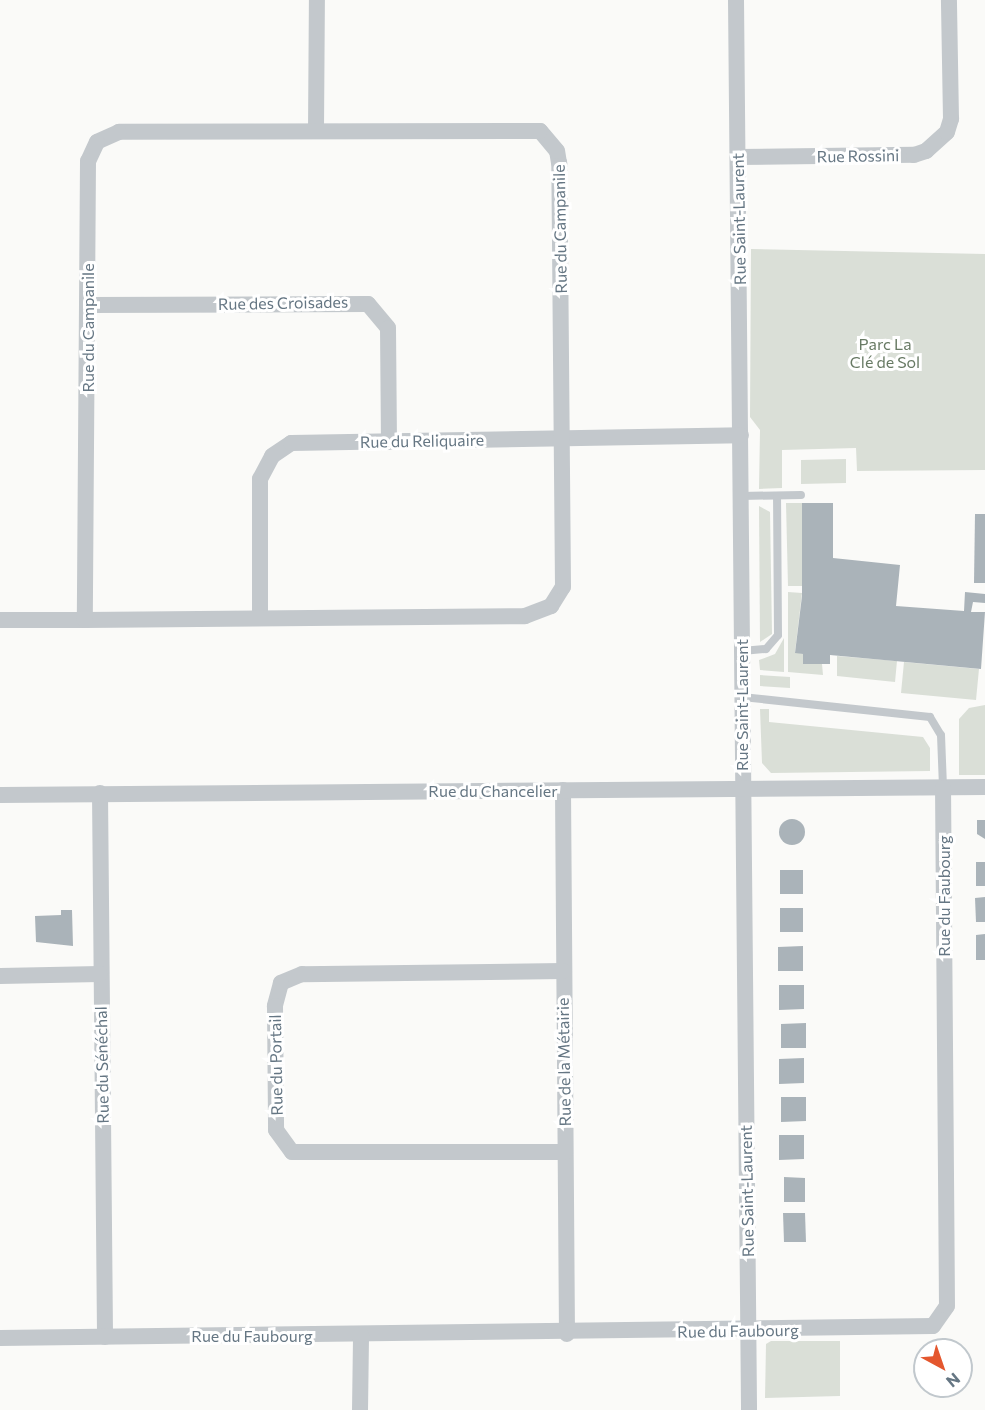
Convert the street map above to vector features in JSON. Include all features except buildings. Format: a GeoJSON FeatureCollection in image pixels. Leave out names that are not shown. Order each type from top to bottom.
{"type":"FeatureCollection","features":[{"type":"Feature","properties":{"kind":"street"},"geometry":{"type":"LineString","coordinates":[[316,130],[318,0]]}},
{"type":"Feature","properties":{"kind":"street","name":"Rue Saint-Laurent"},"geometry":{"type":"LineString","coordinates":[[736,0],[749,1410]]}},
{"type":"Feature","properties":{"kind":"street","name":"Rue Rossini"},"geometry":{"type":"LineString","coordinates":[[738,158],[914,155],[926,151],[947,132],[951,119],[949,0]]}},
{"type":"Feature","properties":{"kind":"street","name":"Rue du Campanile"},"geometry":{"type":"LineString","coordinates":[[0,620],[85,620],[260,618],[542,613],[560,598],[563,586],[564,440],[559,163],[549,140],[540,131],[525,129],[119,132],[97,142],[87,162],[89,305],[85,620]]}},
{"type":"Feature","properties":{"kind":"street","name":"Rue des Croisades"},"geometry":{"type":"LineString","coordinates":[[89,305],[368,304],[388,328],[389,442]]}},
{"type":"Feature","properties":{"kind":"street","name":"Rue du Reliquaire"},"geometry":{"type":"LineString","coordinates":[[260,618],[264,466],[291,443],[564,440],[741,435]]}},
{"type":"Feature","properties":{"kind":"street","name":"Rue du Chancelier"},"geometry":{"type":"LineString","coordinates":[[0,795],[985,787]]}},
{"type":"Feature","properties":{"kind":"street","name":"Rue du Faubourg"},"geometry":{"type":"LineString","coordinates":[[0,1338],[567,1334],[928,1327],[945,1313],[943,788]]}},
{"type":"Feature","properties":{"kind":"street","name":"Rue de la Métairie"},"geometry":{"type":"LineString","coordinates":[[563,790],[567,1334]]}},
{"type":"Feature","properties":{"kind":"street","name":"Rue du Sénéchal"},"geometry":{"type":"LineString","coordinates":[[100,793],[105,1336]]}},
{"type":"Feature","properties":{"kind":"street","name":"Rue du Portail"},"geometry":{"type":"LineString","coordinates":[[563,971],[302,974],[281,983],[275,1006],[276,1130],[292,1152],[565,1152]]}},
{"type":"Feature","properties":{"kind":"street"},"geometry":{"type":"LineString","coordinates":[[0,976],[100,974]]}},
{"type":"Feature","properties":{"kind":"street"},"geometry":{"type":"LineString","coordinates":[[360,1410],[361,1335]]}},
{"type":"Feature","properties":{"kind":"lane"},"geometry":{"type":"LineString","coordinates":[[741,496],[801,495]]}},
{"type":"Feature","properties":{"kind":"lane"},"geometry":{"type":"LineString","coordinates":[[742,651],[766,649],[778,639],[777,496]]}},
{"type":"Feature","properties":{"kind":"lane"},"geometry":{"type":"LineString","coordinates":[[742,697],[930,717],[941,735],[943,788]]}},
{"type":"Feature","properties":{"kind":"green space","name":"Parc La Clé de Sol"},"geometry":{"type":"Polygon","coordinates":[[[751,249],[985,254],[985,470],[857,471],[856,448],[782,450],[782,488],[759,489],[760,430],[750,417],[751,249]]]}},
{"type":"Feature","properties":{"kind":"green space"},"geometry":{"type":"Polygon","coordinates":[[[846,459],[846,483],[801,484],[801,460],[846,459]]]}},
{"type":"Feature","properties":{"kind":"green space"},"geometry":{"type":"Polygon","coordinates":[[[786,503],[802,503],[802,586],[788,586],[786,503]]]}},
{"type":"Feature","properties":{"kind":"green space"},"geometry":{"type":"Polygon","coordinates":[[[759,506],[770,512],[772,634],[760,642],[759,506]]]}},
{"type":"Feature","properties":{"kind":"green space"},"geometry":{"type":"Polygon","coordinates":[[[788,592],[802,593],[795,652],[803,654],[803,664],[822,664],[823,675],[788,672],[788,592]]]}},
{"type":"Feature","properties":{"kind":"green space"},"geometry":{"type":"Polygon","coordinates":[[[784,638],[784,672],[760,670],[759,660],[775,654],[784,638]]]}},
{"type":"Feature","properties":{"kind":"green space"},"geometry":{"type":"Polygon","coordinates":[[[837,656],[897,661],[895,682],[837,676],[837,656]]]}},
{"type":"Feature","properties":{"kind":"green space"},"geometry":{"type":"Polygon","coordinates":[[[904,662],[979,669],[976,700],[901,693],[904,662]]]}},
{"type":"Feature","properties":{"kind":"green space"},"geometry":{"type":"Polygon","coordinates":[[[760,675],[790,677],[790,688],[760,686],[760,675]]]}},
{"type":"Feature","properties":{"kind":"green space"},"geometry":{"type":"Polygon","coordinates":[[[985,705],[985,775],[959,775],[959,719],[969,708],[985,705]]]}},
{"type":"Feature","properties":{"kind":"green space"},"geometry":{"type":"Polygon","coordinates":[[[760,709],[769,709],[769,722],[923,737],[930,748],[930,771],[771,773],[762,763],[760,709]]]}},
{"type":"Feature","properties":{"kind":"green space"},"geometry":{"type":"Polygon","coordinates":[[[771,1341],[840,1341],[840,1396],[765,1398],[766,1344],[771,1341]]]}}]}
